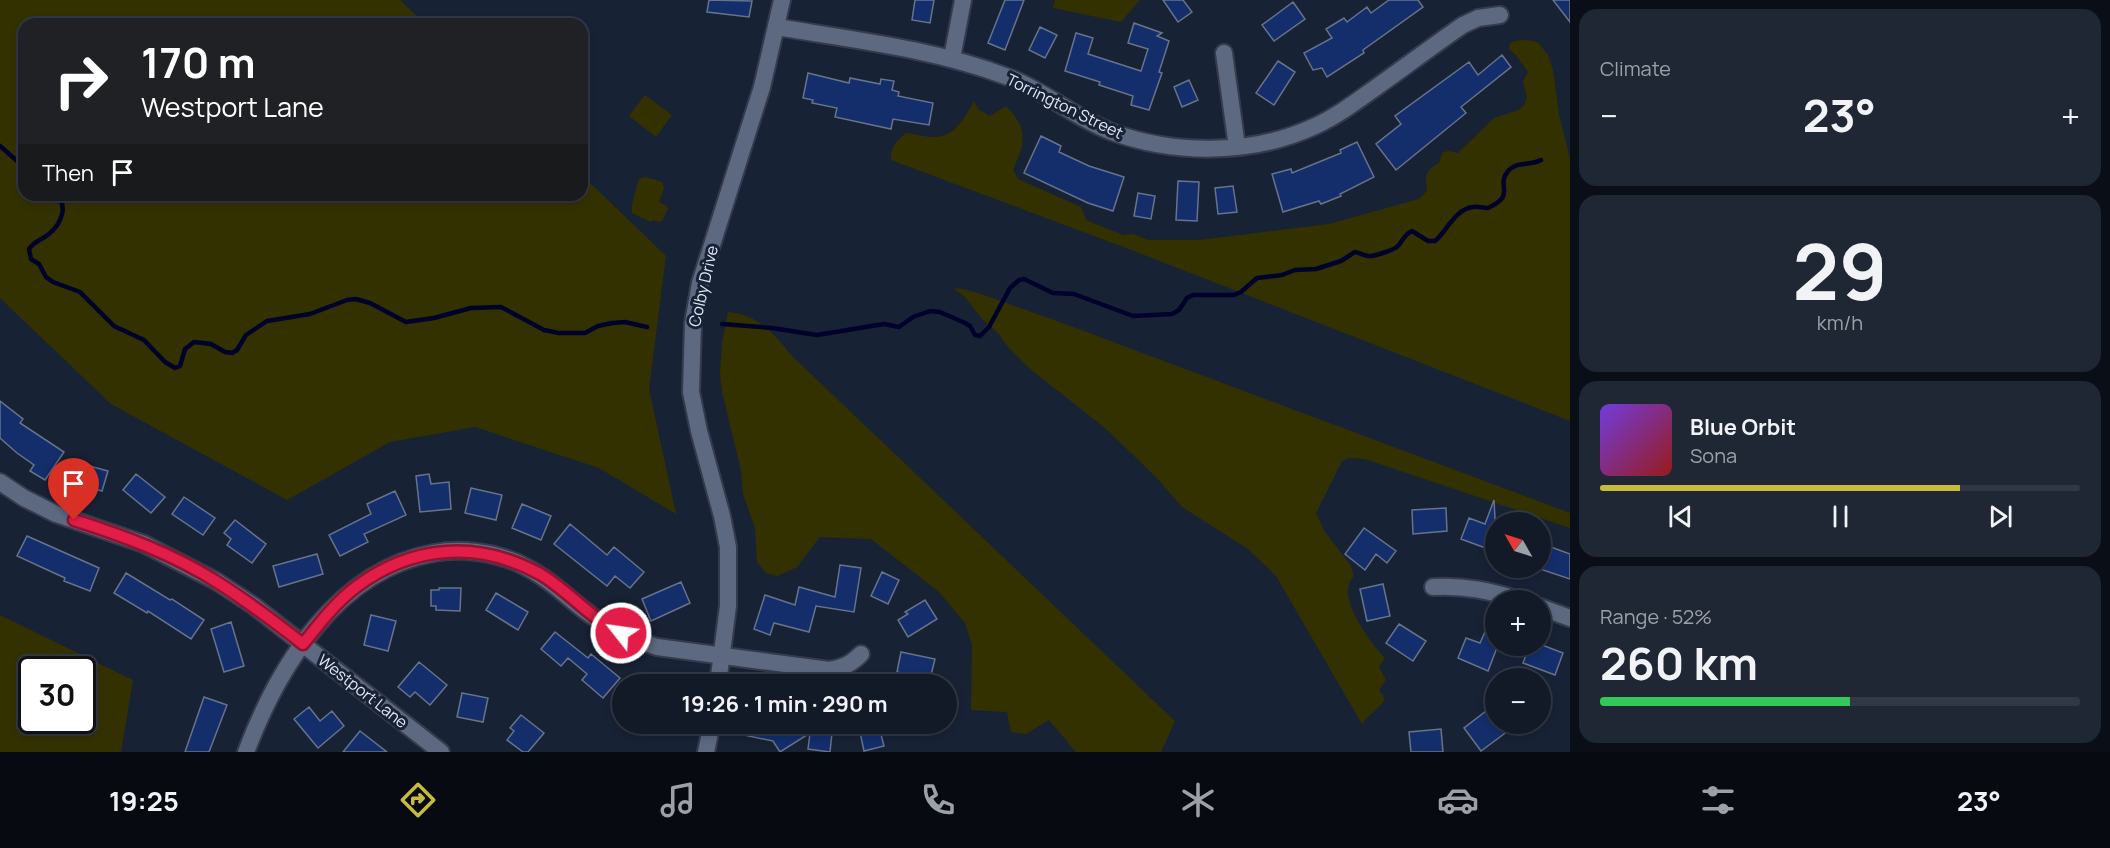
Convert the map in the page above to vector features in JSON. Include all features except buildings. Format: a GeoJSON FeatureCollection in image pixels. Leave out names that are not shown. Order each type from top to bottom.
{"type":"FeatureCollection","features":[{"type":"Feature","properties":{"kind":"street","name":"Colby Drive"},"geometry":{"type":"LineString","coordinates":[[719,674],[728,606],[728,547],[691,392],[693,323],[700,283],[762,87],[782,0]]}},
{"type":"Feature","properties":{"kind":"street"},"geometry":{"type":"LineString","coordinates":[[952,58],[963,0]]}},
{"type":"Feature","properties":{"kind":"street","name":"Torrington Street"},"geometry":{"type":"LineString","coordinates":[[777,27],[952,58],[1011,78],[1096,125],[1153,144],[1182,147],[1237,147],[1269,141],[1312,128],[1344,110],[1463,25],[1478,18],[1500,15]]}},
{"type":"Feature","properties":{"kind":"street"},"geometry":{"type":"LineString","coordinates":[[1224,53],[1237,147]]}},
{"type":"Feature","properties":{"kind":"street","name":"Westport Lane"},"geometry":{"type":"LineString","coordinates":[[0,482],[24,498],[56,514],[110,531],[176,560],[216,581],[254,606],[441,752]]}},
{"type":"Feature","properties":{"kind":"street"},"geometry":{"type":"LineString","coordinates":[[246,752],[271,694],[303,644],[340,601],[375,574],[397,563],[421,555],[445,551],[493,555],[516,562],[542,575],[588,613],[609,627],[632,639],[657,647],[829,670],[842,668],[852,663],[861,654]]}},
{"type":"Feature","properties":{"kind":"street"},"geometry":{"type":"LineString","coordinates":[[1433,587],[1460,586],[1485,590]]}},
{"type":"Feature","properties":{"kind":"street"},"geometry":{"type":"LineString","coordinates":[[1551,611],[1570,618]]}},
{"type":"Feature","properties":{"kind":"street"},"geometry":{"type":"LineString","coordinates":[[706,752],[710,734]]}},
{"type":"Feature","properties":{"kind":"shaded area"},"geometry":{"type":"Polygon","coordinates":[[[0,0],[400,0],[419,18],[18,18],[18,201],[588,201],[588,181],[666,256],[649,389],[676,514],[599,468],[475,427],[390,442],[287,500],[111,404],[0,298],[0,0]]]}},
{"type":"Feature","properties":{"kind":"shaded area"},"geometry":{"type":"Polygon","coordinates":[[[1055,0],[1140,0],[1121,22],[1053,8],[1055,0]]]}},
{"type":"Feature","properties":{"kind":"shaded area"},"geometry":{"type":"Polygon","coordinates":[[[1527,40],[1538,42],[1548,55],[1570,159],[1570,421],[1134,251],[891,160],[894,145],[906,133],[927,137],[948,134],[958,125],[974,101],[979,110],[990,116],[1006,106],[1018,122],[1023,137],[1013,170],[1018,179],[1081,207],[1086,220],[1123,235],[1133,234],[1148,240],[1200,240],[1329,224],[1419,199],[1427,191],[1426,177],[1429,171],[1439,163],[1443,152],[1458,153],[1494,118],[1519,110],[1527,97],[1523,82],[1528,72],[1509,49],[1509,44],[1527,40]]]}},
{"type":"Feature","properties":{"kind":"shaded area"},"geometry":{"type":"Polygon","coordinates":[[[645,95],[672,115],[656,137],[629,116],[645,95]]]}},
{"type":"Feature","properties":{"kind":"shaded area"},"geometry":{"type":"Polygon","coordinates":[[[645,177],[662,182],[664,188],[659,202],[668,209],[662,221],[653,220],[651,222],[632,213],[639,179],[645,177]]]}},
{"type":"Feature","properties":{"kind":"shaded area"},"geometry":{"type":"Polygon","coordinates":[[[953,288],[981,294],[1073,327],[1570,513],[1570,528],[1551,522],[1551,512],[1522,512],[1365,459],[1349,458],[1342,461],[1316,513],[1325,532],[1351,566],[1354,576],[1349,584],[1350,603],[1366,634],[1385,658],[1379,667],[1386,680],[1379,690],[1385,699],[1362,724],[1276,576],[1248,549],[1182,507],[1155,476],[1105,428],[1030,369],[1008,347],[998,333],[983,320],[964,296],[953,288]]]}},
{"type":"Feature","properties":{"kind":"shaded area"},"geometry":{"type":"Polygon","coordinates":[[[728,312],[748,317],[771,331],[790,354],[1175,721],[1161,752],[1076,752],[1049,720],[1026,734],[1011,732],[1007,712],[971,710],[972,645],[965,623],[939,592],[871,539],[820,537],[797,567],[778,576],[766,573],[757,562],[755,528],[743,494],[741,470],[722,392],[720,374],[722,343],[728,312]]]}},
{"type":"Feature","properties":{"kind":"shaded area"},"geometry":{"type":"Polygon","coordinates":[[[0,615],[84,656],[18,656],[18,734],[96,734],[96,662],[133,680],[121,752],[0,752],[0,615]]]}},
{"type":"Feature","properties":{"kind":"waterway"},"geometry":{"type":"LineString","coordinates":[[0,146],[18,162]]}},
{"type":"Feature","properties":{"kind":"waterway"},"geometry":{"type":"LineString","coordinates":[[722,324],[817,335],[884,324],[899,327],[913,317],[930,311],[940,312],[965,323],[970,326],[975,335],[980,336],[989,327],[1010,288],[1019,280],[1024,279],[1053,293],[1074,294],[1133,316],[1172,314],[1179,310],[1187,298],[1193,295],[1234,295],[1257,278],[1282,275],[1295,270],[1316,269],[1341,261],[1355,252],[1366,256],[1384,252],[1398,246],[1412,231],[1428,241],[1435,241],[1461,212],[1473,207],[1488,208],[1497,203],[1504,194],[1505,176],[1509,170],[1520,164],[1541,160]]}},
{"type":"Feature","properties":{"kind":"waterway"},"geometry":{"type":"LineString","coordinates":[[61,201],[63,210],[60,220],[49,234],[29,249],[31,259],[39,264],[46,277],[80,292],[114,326],[144,340],[165,362],[175,368],[180,366],[185,349],[194,342],[211,344],[225,352],[232,353],[237,350],[246,335],[267,321],[310,314],[347,300],[356,299],[370,303],[406,322],[434,318],[471,308],[501,307],[544,330],[559,333],[585,333],[598,326],[625,322],[647,327]]}},
{"type":"Feature","properties":{"kind":"route"},"geometry":{"type":"LineString","coordinates":[[74,520],[144,544],[216,581],[254,606],[303,644],[340,601],[375,574],[421,555],[445,551],[493,555],[516,562],[542,575],[588,613],[621,633]]}}]}
